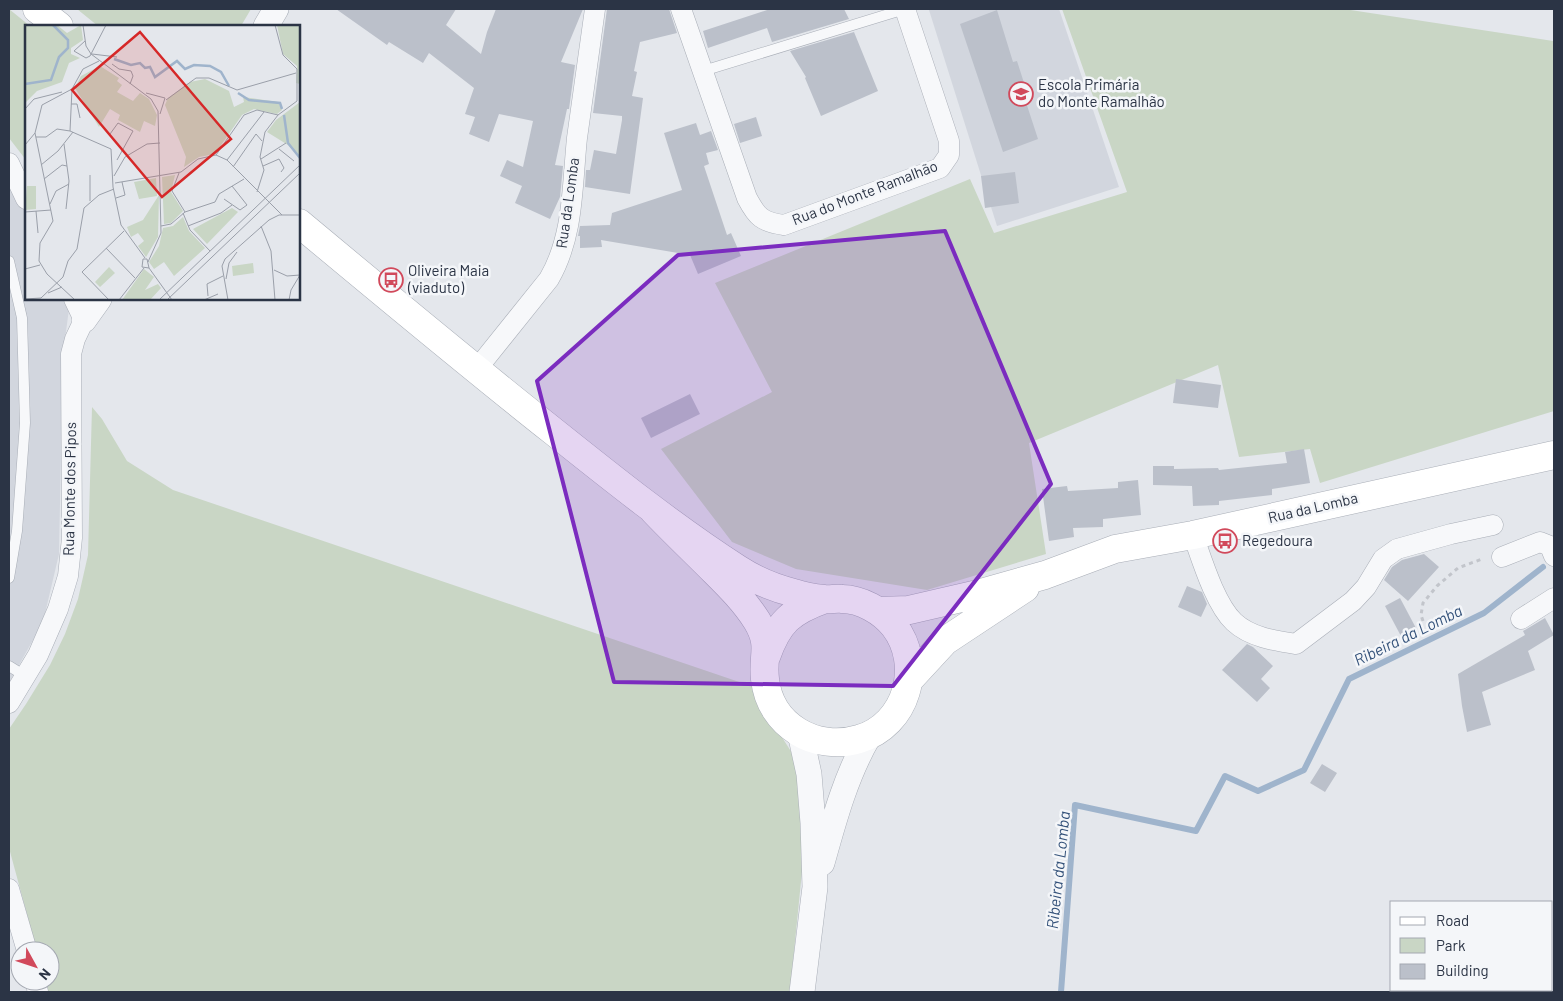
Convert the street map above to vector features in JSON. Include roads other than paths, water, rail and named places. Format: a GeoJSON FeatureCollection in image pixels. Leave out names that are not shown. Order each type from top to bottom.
{"type":"FeatureCollection","features":[{"type":"Feature","properties":{"kind":"main road"},"geometry":{"type":"LineString","coordinates":[[37,9],[58,25]]}},
{"type":"Feature","properties":{"kind":"main road"},"geometry":{"type":"LineString","coordinates":[[300,224],[476,370],[652,510],[741,571],[763,583],[794,593],[825,599],[844,598],[862,603],[878,611],[893,624],[903,641],[909,660],[909,680],[905,697],[896,713],[884,726],[869,736],[846,743],[822,742],[800,734],[783,719],[771,701],[765,679],[765,638],[748,607],[652,510]]}},
{"type":"Feature","properties":{"kind":"main road","name":"Rua da Lomba"},"geometry":{"type":"LineString","coordinates":[[878,611],[909,610],[974,594],[1045,574],[1115,549],[1192,535],[1554,455]]}},
{"type":"Feature","properties":{"kind":"main road","name":"Rua da Lomba"},"geometry":{"type":"LineString","coordinates":[[909,680],[944,642],[1045,574]]}},
{"type":"Feature","properties":{"kind":"main road"},"geometry":{"type":"LineString","coordinates":[[766,657],[774,636],[787,619],[805,606],[825,599]]}},
{"type":"Feature","properties":{"kind":"street"},"geometry":{"type":"LineString","coordinates":[[267,25],[276,9]]}},
{"type":"Feature","properties":{"kind":"street","name":"Rua da Lomba"},"geometry":{"type":"LineString","coordinates":[[476,370],[549,279],[557,265],[562,250],[568,231],[577,139],[595,9]]}},
{"type":"Feature","properties":{"kind":"street","name":"Rua do Monte Ramalhão"},"geometry":{"type":"LineString","coordinates":[[681,9],[747,198],[755,214],[770,223],[784,225],[940,168],[949,155],[949,141],[905,9]]}},
{"type":"Feature","properties":{"kind":"street"},"geometry":{"type":"LineString","coordinates":[[9,163],[25,197]]}},
{"type":"Feature","properties":{"kind":"street","name":"Rua Monte dos Pipos"},"geometry":{"type":"LineString","coordinates":[[9,703],[17,671],[38,655],[58,609],[68,576],[72,538],[71,354],[79,310],[98,300]]}},
{"type":"Feature","properties":{"kind":"street"},"geometry":{"type":"LineString","coordinates":[[1192,535],[1224,610],[1235,623],[1265,639],[1296,644],[1353,602],[1366,587],[1383,559],[1397,549],[1451,534],[1493,526]]}},
{"type":"Feature","properties":{"kind":"street"},"geometry":{"type":"LineString","coordinates":[[1502,557],[1540,542],[1550,546],[1554,556]]}},
{"type":"Feature","properties":{"kind":"street"},"geometry":{"type":"LineString","coordinates":[[1521,619],[1554,598]]}},
{"type":"Feature","properties":{"kind":"street"},"geometry":{"type":"LineString","coordinates":[[800,734],[809,774],[815,887]]}},
{"type":"Feature","properties":{"kind":"street"},"geometry":{"type":"LineString","coordinates":[[802,992],[815,887],[835,816],[857,757],[869,736]]}},
{"type":"Feature","properties":{"kind":"street"},"geometry":{"type":"LineString","coordinates":[[9,889],[23,941]]}},
{"type":"Feature","properties":{"kind":"lane"},"geometry":{"type":"LineString","coordinates":[[704,71],[905,9]]}},
{"type":"Feature","properties":{"kind":"lane"},"geometry":{"type":"LineString","coordinates":[[9,261],[22,318],[25,423],[17,531],[9,578]]}},
{"type":"Feature","properties":{"kind":"waterway","name":"Ribeira da Lomba"},"geometry":{"type":"LineString","coordinates":[[1061,992],[1075,805],[1196,831],[1225,776],[1258,791],[1304,770],[1349,679],[1484,613],[1543,567]]}},
{"type":"Feature","properties":{"kind":"place","name":"Escola Primária do Monte Ramalhão"},"geometry":{"type":"Point","coordinates":[1021,94]}},
{"type":"Feature","properties":{"kind":"place","name":"Oliveira Maia (viaduto)"},"geometry":{"type":"Point","coordinates":[391,280]}},
{"type":"Feature","properties":{"kind":"place","name":"Regedoura"},"geometry":{"type":"Point","coordinates":[1225,541]}}]}
